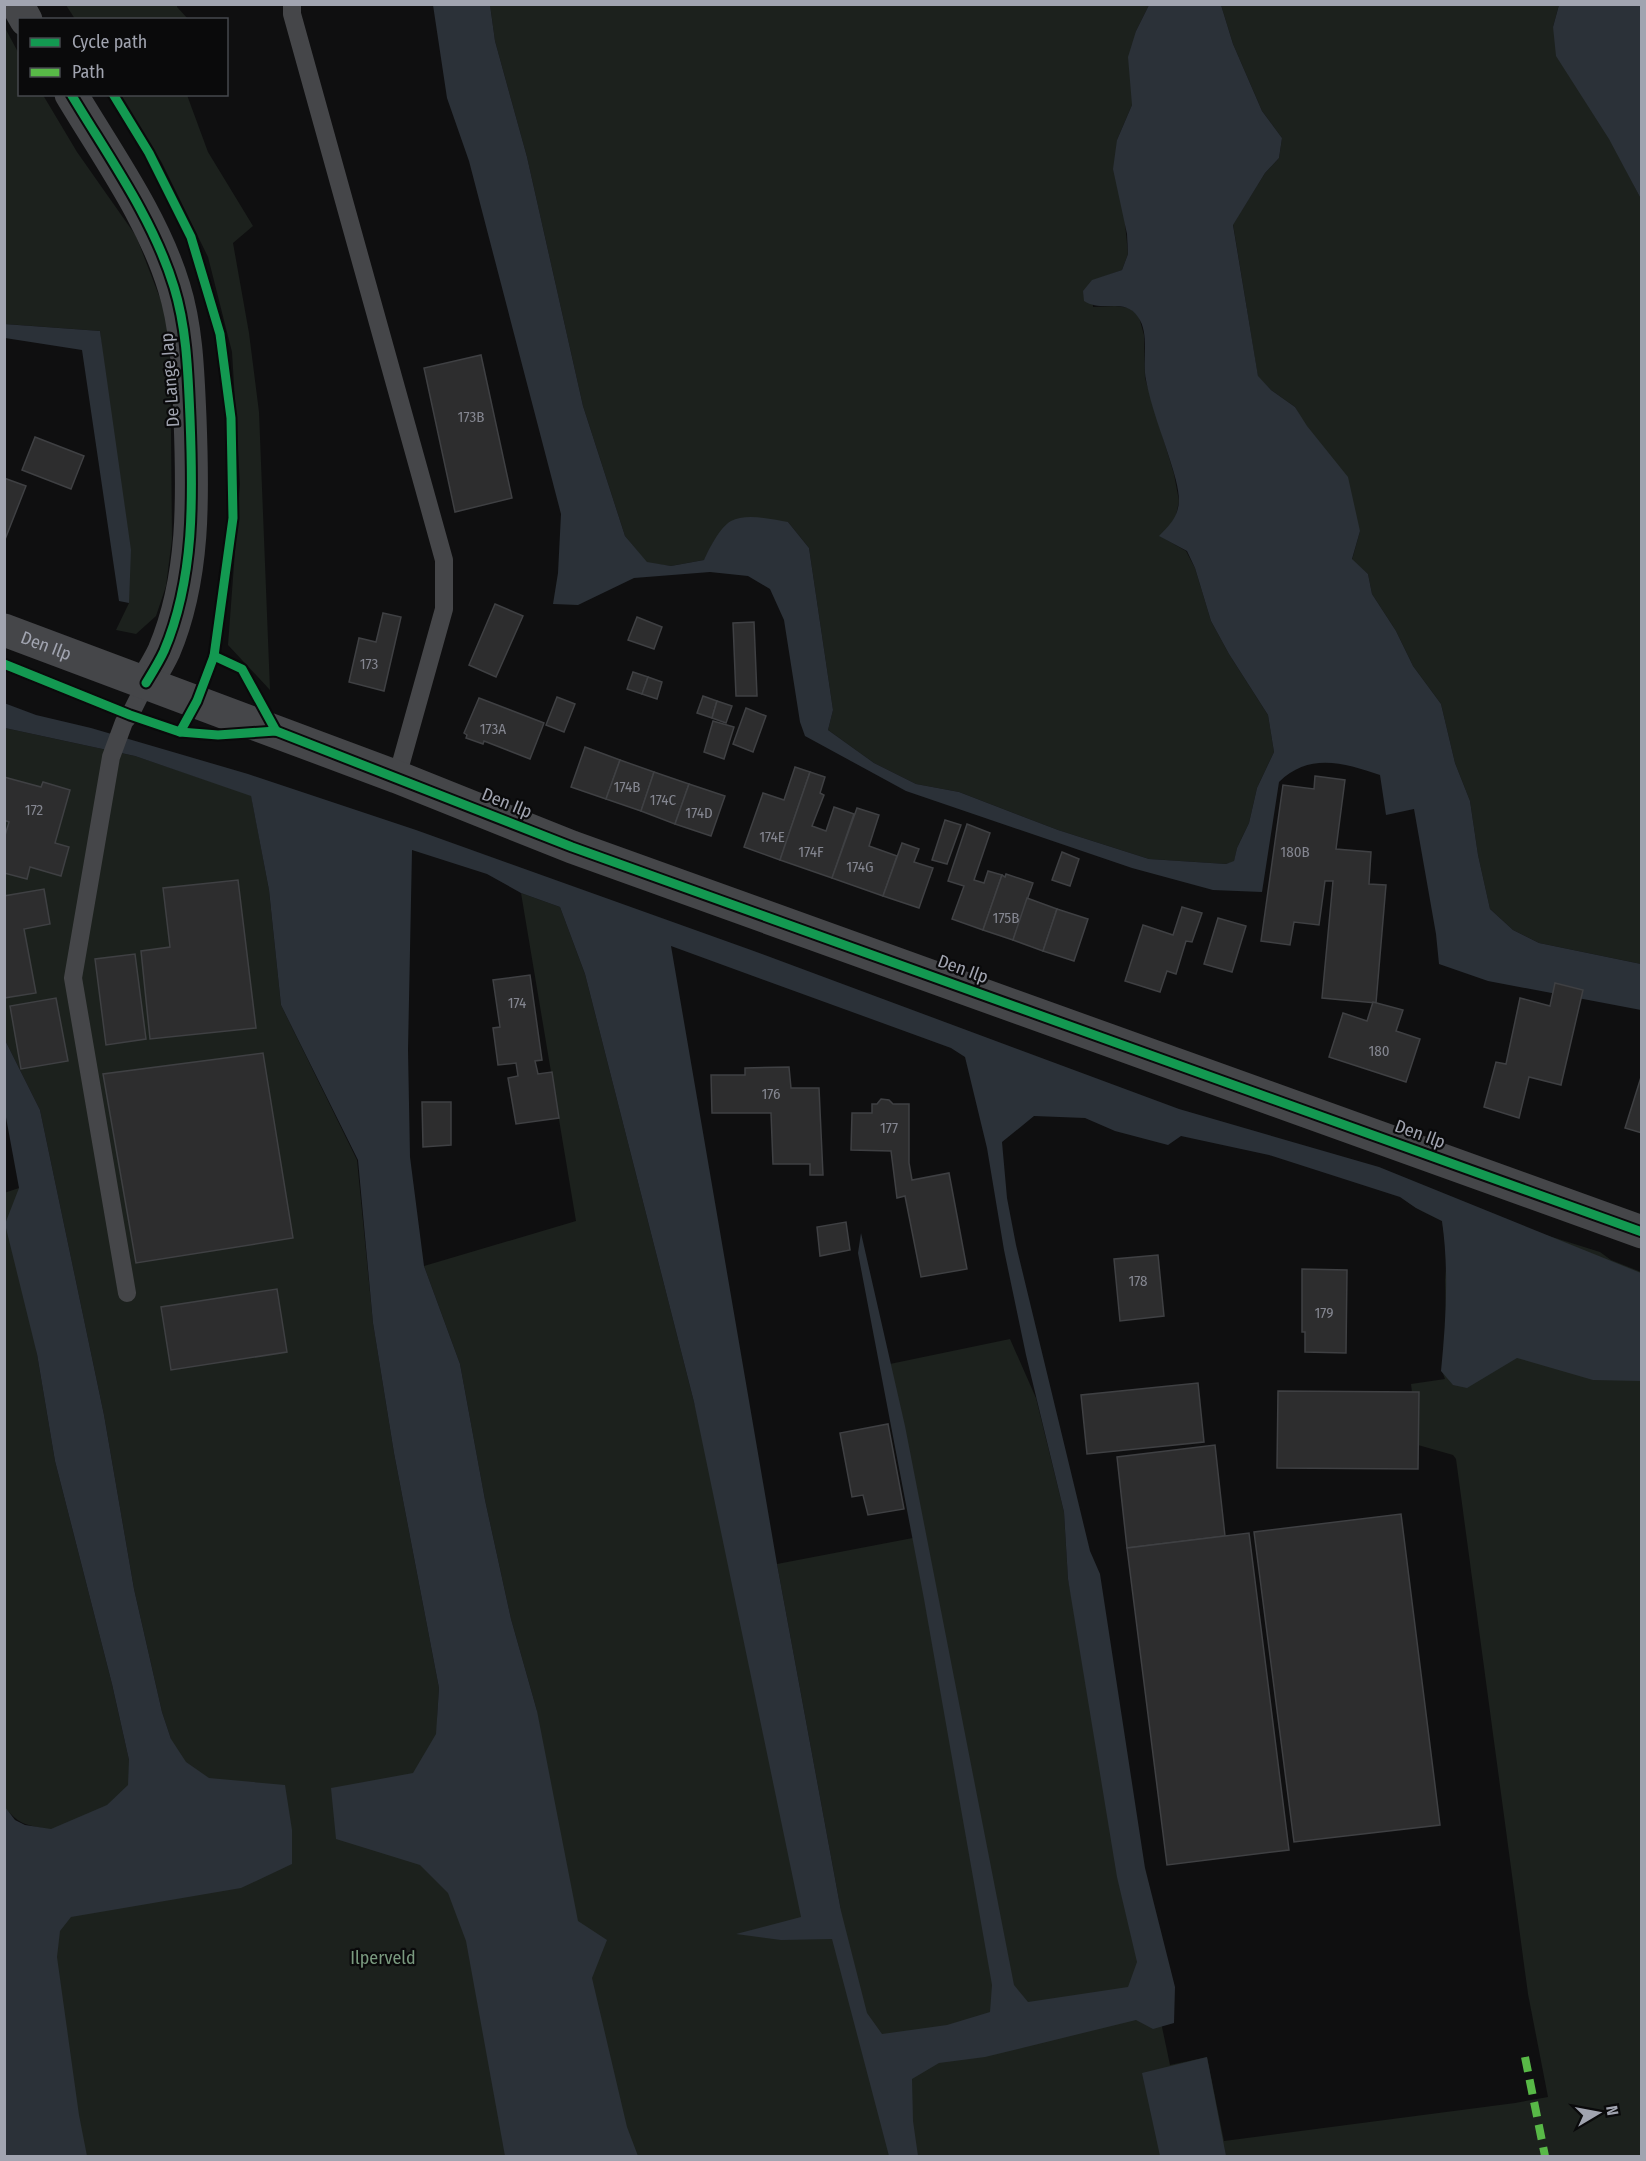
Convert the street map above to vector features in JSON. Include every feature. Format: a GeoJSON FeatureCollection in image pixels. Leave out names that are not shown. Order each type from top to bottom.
{"type":"FeatureCollection","features":[{"type":"Feature","properties":{"kind":"street"},"geometry":{"type":"LineString","coordinates":[[17,4],[25,18]]}},
{"type":"Feature","properties":{"kind":"street","name":"De Lange Jap"},"geometry":{"type":"LineString","coordinates":[[72,96],[152,232],[174,286],[184,331],[189,374],[193,483],[189,549],[178,610],[163,651],[146,683]]}},
{"type":"Feature","properties":{"kind":"street","name":"Den Ilp"},"geometry":{"type":"LineString","coordinates":[[4,630],[397,777],[583,851],[1641,1232]]}},
{"type":"Feature","properties":{"kind":"lane"},"geometry":{"type":"LineString","coordinates":[[292,4],[292,14],[444,560],[444,609],[397,777]]}},
{"type":"Feature","properties":{"kind":"lane"},"geometry":{"type":"LineString","coordinates":[[127,1293],[73,978],[111,757],[123,722],[130,715],[146,683]]}},
{"type":"Feature","properties":{"kind":"green space"},"geometry":{"type":"Polygon","coordinates":[[[66,5],[177,5],[187,18],[74,18],[66,5]]]}},
{"type":"Feature","properties":{"kind":"green space"},"geometry":{"type":"Polygon","coordinates":[[[490,5],[1149,5],[1136,31],[1132,105],[1117,140],[1128,254],[1122,270],[1092,281],[1093,307],[1130,308],[1139,317],[1144,335],[1145,378],[1174,474],[1179,501],[1175,521],[1160,536],[1186,551],[1195,568],[1211,621],[1268,715],[1274,752],[1257,788],[1249,823],[1237,848],[1234,862],[1226,864],[1149,859],[1058,830],[959,792],[916,784],[874,763],[828,730],[833,710],[809,548],[788,522],[714,541],[704,560],[671,566],[647,563],[625,536],[583,406],[527,157],[495,41],[490,5]]]}},
{"type":"Feature","properties":{"kind":"green space"},"geometry":{"type":"Polygon","coordinates":[[[1221,5],[1559,5],[1553,27],[1641,199],[1641,964],[1539,943],[1513,930],[1490,909],[1478,855],[1470,801],[1455,763],[1441,704],[1413,666],[1396,631],[1372,594],[1368,574],[1352,560],[1360,531],[1295,407],[1271,390],[1258,377],[1233,224],[1265,173],[1279,158],[1282,138],[1262,111],[1233,44],[1221,5]]]}},
{"type":"Feature","properties":{"kind":"green space"},"geometry":{"type":"Polygon","coordinates":[[[4,26],[18,52],[18,96],[44,96],[77,152],[136,236],[170,324],[172,539],[166,586],[156,616],[136,634],[116,630],[129,603],[100,331],[5,324],[4,26]]]}},
{"type":"Feature","properties":{"kind":"green space"},"geometry":{"type":"Polygon","coordinates":[[[121,96],[187,96],[208,152],[253,226],[233,243],[249,333],[259,412],[270,690],[228,645],[240,484],[232,352],[208,257],[162,163],[121,96]]]}},
{"type":"Feature","properties":{"kind":"green space","name":"Ilperveld"},"geometry":{"type":"Polygon","coordinates":[[[5,728],[135,756],[251,795],[269,890],[281,1005],[357,1160],[373,1323],[394,1453],[439,1688],[437,1720],[537,1711],[511,1619],[485,1500],[460,1364],[424,1266],[576,1221],[521,893],[560,907],[585,974],[694,1402],[841,1911],[777,1564],[918,1537],[885,1365],[1010,1339],[1036,1398],[1064,1512],[1068,1579],[1170,2065],[1207,2057],[1224,2141],[1548,2097],[1528,1994],[1456,1459],[1453,1455],[1418,1445],[1411,1384],[1445,1379],[1442,1371],[1446,1321],[1447,1254],[1442,1221],[1409,1203],[1384,1175],[1533,1231],[1600,1252],[1611,1260],[1641,1272],[1641,2156],[5,2156],[4,1836],[50,1830],[20,1821],[4,1807],[4,1193],[19,1188],[37,1354],[55,1461],[129,1760],[171,1739],[162,1712],[134,1589],[104,1415],[40,1110],[5,1040],[5,728]]]}},
{"type":"Feature","properties":{"kind":"shaded area"},"geometry":{"type":"Polygon","coordinates":[[[433,5],[490,5],[495,41],[527,157],[583,406],[625,536],[647,562],[671,566],[704,560],[723,528],[731,521],[744,517],[788,522],[809,548],[833,710],[828,730],[874,763],[916,784],[959,792],[1058,830],[1149,859],[1226,864],[1234,861],[1237,848],[1249,823],[1257,788],[1274,752],[1268,715],[1211,621],[1195,568],[1187,551],[1159,536],[1175,516],[1179,496],[1175,475],[1148,390],[1142,324],[1133,311],[1127,308],[1098,306],[1084,301],[1083,291],[1092,280],[1122,270],[1128,254],[1127,234],[1113,169],[1117,140],[1132,105],[1128,57],[1136,31],[1149,5],[1221,5],[1233,44],[1262,111],[1282,138],[1279,158],[1265,173],[1233,225],[1258,376],[1271,390],[1295,407],[1307,426],[1348,477],[1360,531],[1352,559],[1368,574],[1372,594],[1396,631],[1413,666],[1441,704],[1455,763],[1470,801],[1478,855],[1490,909],[1513,930],[1539,943],[1641,964],[1641,1010],[1488,981],[1439,964],[1436,934],[1414,809],[1386,815],[1380,775],[1341,764],[1328,763],[1315,763],[1291,773],[1279,782],[1262,892],[1213,890],[1132,868],[906,791],[805,736],[800,722],[784,620],[770,589],[748,576],[710,572],[634,578],[578,605],[553,604],[558,573],[561,514],[469,161],[447,98],[433,5]]]}},
{"type":"Feature","properties":{"kind":"shaded area"},"geometry":{"type":"Polygon","coordinates":[[[1559,5],[1641,5],[1641,199],[1609,139],[1556,56],[1553,27],[1559,5]]]}},
{"type":"Feature","properties":{"kind":"shaded area"},"geometry":{"type":"Polygon","coordinates":[[[4,324],[100,331],[131,550],[129,603],[119,601],[82,350],[5,338],[4,324]]]}},
{"type":"Feature","properties":{"kind":"shaded area"},"geometry":{"type":"Polygon","coordinates":[[[4,703],[36,715],[91,728],[248,774],[416,830],[751,950],[1179,1109],[1379,1167],[1641,1273],[1641,1381],[1593,1380],[1517,1358],[1467,1388],[1453,1385],[1441,1371],[1446,1296],[1446,1258],[1442,1221],[1400,1197],[1269,1155],[1181,1136],[1168,1145],[1115,1131],[1085,1118],[1034,1116],[1002,1142],[1007,1198],[1016,1245],[1090,1551],[1100,1574],[1145,1868],[1175,1987],[1174,2023],[1153,2029],[1136,2020],[985,2057],[939,2063],[912,2079],[913,2121],[918,2156],[889,2156],[832,1939],[781,1940],[736,1934],[801,1917],[694,1402],[585,974],[560,907],[521,893],[487,874],[412,850],[408,1050],[410,1157],[424,1266],[460,1364],[485,1500],[511,1619],[537,1711],[578,1921],[607,1940],[592,1978],[627,2127],[638,2156],[505,2156],[466,1941],[448,1893],[420,1865],[336,1839],[331,1788],[413,1773],[436,1734],[439,1688],[394,1453],[373,1323],[358,1160],[281,1005],[269,890],[251,796],[135,756],[5,728],[4,703]],[[671,946],[777,1564],[841,1911],[867,2013],[882,2034],[947,2025],[990,2012],[992,1985],[924,1599],[858,1253],[861,1233],[905,1426],[1014,1985],[1028,2002],[1128,1987],[1137,1962],[1117,1877],[1068,1579],[1064,1512],[1026,1355],[1004,1250],[987,1148],[965,1057],[951,1048],[671,946]]]}},
{"type":"Feature","properties":{"kind":"shaded area"},"geometry":{"type":"Polygon","coordinates":[[[4,1038],[40,1110],[104,1415],[134,1589],[162,1712],[171,1739],[186,1762],[209,1778],[285,1785],[292,1830],[292,1864],[241,1888],[71,1917],[60,1931],[57,1957],[87,2156],[5,2156],[5,1807],[15,1820],[25,1825],[51,1829],[107,1805],[128,1785],[129,1760],[55,1461],[37,1354],[5,1224],[19,1188],[5,1112],[4,1038]]]}},
{"type":"Feature","properties":{"kind":"shaded area"},"geometry":{"type":"Polygon","coordinates":[[[1207,2057],[1226,2156],[1160,2156],[1142,2073],[1207,2057]]]}},
{"type":"Feature","properties":{"kind":"building"},"geometry":{"type":"Polygon","coordinates":[[[481,355],[512,498],[455,512],[424,368],[481,355]]]}},
{"type":"Feature","properties":{"kind":"building"},"geometry":{"type":"Polygon","coordinates":[[[35,437],[84,456],[71,489],[22,470],[35,437]]]}},
{"type":"Feature","properties":{"kind":"building"},"geometry":{"type":"Polygon","coordinates":[[[4,478],[26,486],[4,542],[4,478]]]}},
{"type":"Feature","properties":{"kind":"building"},"geometry":{"type":"Polygon","coordinates":[[[495,604],[523,616],[496,677],[469,665],[495,604]]]}},
{"type":"Feature","properties":{"kind":"building"},"geometry":{"type":"Polygon","coordinates":[[[383,613],[401,617],[384,691],[349,682],[359,638],[376,642],[383,613]]]}},
{"type":"Feature","properties":{"kind":"building"},"geometry":{"type":"Polygon","coordinates":[[[637,617],[662,627],[654,649],[628,640],[637,617]]]}},
{"type":"Feature","properties":{"kind":"building"},"geometry":{"type":"Polygon","coordinates":[[[754,622],[757,696],[736,696],[733,623],[754,622]]]}},
{"type":"Feature","properties":{"kind":"building"},"geometry":{"type":"Polygon","coordinates":[[[633,672],[648,677],[642,694],[627,689],[633,672]]]}},
{"type":"Feature","properties":{"kind":"building"},"geometry":{"type":"Polygon","coordinates":[[[648,677],[662,682],[657,699],[642,694],[648,677]]]}},
{"type":"Feature","properties":{"kind":"building"},"geometry":{"type":"Polygon","coordinates":[[[703,696],[717,701],[712,718],[697,713],[703,696]]]}},
{"type":"Feature","properties":{"kind":"building"},"geometry":{"type":"Polygon","coordinates":[[[557,697],[575,704],[564,732],[546,725],[557,697]]]}},
{"type":"Feature","properties":{"kind":"building"},"geometry":{"type":"Polygon","coordinates":[[[479,698],[544,723],[530,759],[484,741],[483,744],[466,738],[467,735],[464,733],[479,698]]]}},
{"type":"Feature","properties":{"kind":"building"},"geometry":{"type":"Polygon","coordinates":[[[717,701],[732,706],[726,723],[712,718],[717,701]]]}},
{"type":"Feature","properties":{"kind":"building"},"geometry":{"type":"Polygon","coordinates":[[[746,708],[766,716],[753,752],[733,744],[746,708]]]}},
{"type":"Feature","properties":{"kind":"building"},"geometry":{"type":"Polygon","coordinates":[[[713,721],[734,727],[724,759],[704,752],[713,721]]]}},
{"type":"Feature","properties":{"kind":"building"},"geometry":{"type":"Polygon","coordinates":[[[585,747],[620,760],[606,799],[571,787],[585,747]]]}},
{"type":"Feature","properties":{"kind":"building"},"geometry":{"type":"Polygon","coordinates":[[[620,760],[654,772],[641,811],[606,799],[620,760]]]}},
{"type":"Feature","properties":{"kind":"building"},"geometry":{"type":"Polygon","coordinates":[[[795,767],[810,772],[780,860],[744,847],[763,793],[784,800],[795,767]]]}},
{"type":"Feature","properties":{"kind":"building"},"geometry":{"type":"Polygon","coordinates":[[[654,772],[689,784],[675,824],[641,811],[654,772]]]}},
{"type":"Feature","properties":{"kind":"building"},"geometry":{"type":"Polygon","coordinates":[[[810,772],[825,777],[820,793],[824,795],[812,826],[826,831],[834,807],[854,814],[832,878],[780,860],[810,772]]]}},
{"type":"Feature","properties":{"kind":"building"},"geometry":{"type":"Polygon","coordinates":[[[1315,776],[1345,780],[1336,849],[1371,852],[1369,884],[1386,885],[1376,1003],[1322,998],[1333,881],[1325,881],[1319,925],[1294,922],[1290,945],[1261,941],[1283,785],[1314,789],[1315,776]]]}},
{"type":"Feature","properties":{"kind":"building"},"geometry":{"type":"Polygon","coordinates":[[[4,777],[41,787],[43,782],[70,790],[55,843],[69,847],[61,876],[30,867],[27,879],[4,873],[4,839],[9,822],[4,820],[4,777]]]}},
{"type":"Feature","properties":{"kind":"building"},"geometry":{"type":"Polygon","coordinates":[[[689,784],[725,796],[711,836],[675,824],[689,784]]]}},
{"type":"Feature","properties":{"kind":"building"},"geometry":{"type":"Polygon","coordinates":[[[857,808],[879,815],[869,846],[897,856],[883,896],[832,878],[857,808]]]}},
{"type":"Feature","properties":{"kind":"building"},"geometry":{"type":"Polygon","coordinates":[[[945,820],[961,825],[947,864],[932,860],[945,820]]]}},
{"type":"Feature","properties":{"kind":"building"},"geometry":{"type":"Polygon","coordinates":[[[967,824],[990,833],[974,880],[984,883],[988,871],[1002,875],[983,930],[952,919],[964,886],[948,881],[967,824]]]}},
{"type":"Feature","properties":{"kind":"building"},"geometry":{"type":"Polygon","coordinates":[[[902,843],[919,849],[914,862],[933,868],[919,908],[883,896],[902,843]]]}},
{"type":"Feature","properties":{"kind":"building"},"geometry":{"type":"Polygon","coordinates":[[[1062,852],[1079,859],[1070,886],[1052,880],[1062,852]]]}},
{"type":"Feature","properties":{"kind":"building"},"geometry":{"type":"Polygon","coordinates":[[[1006,874],[1033,883],[1013,940],[983,930],[1002,875],[1005,877],[1006,874]]]}},
{"type":"Feature","properties":{"kind":"building"},"geometry":{"type":"Polygon","coordinates":[[[238,880],[256,1028],[150,1039],[141,951],[170,947],[163,888],[238,880]]]}},
{"type":"Feature","properties":{"kind":"building"},"geometry":{"type":"Polygon","coordinates":[[[44,889],[50,924],[24,929],[36,993],[4,998],[4,896],[44,889]]]}},
{"type":"Feature","properties":{"kind":"building"},"geometry":{"type":"Polygon","coordinates":[[[1027,898],[1057,909],[1043,951],[1013,940],[1027,898]]]}},
{"type":"Feature","properties":{"kind":"building"},"geometry":{"type":"Polygon","coordinates":[[[1182,907],[1202,913],[1192,942],[1186,941],[1176,974],[1167,971],[1160,992],[1125,981],[1143,925],[1173,935],[1182,907]]]}},
{"type":"Feature","properties":{"kind":"building"},"geometry":{"type":"Polygon","coordinates":[[[1057,909],[1088,919],[1074,961],[1043,951],[1057,909]]]}},
{"type":"Feature","properties":{"kind":"building"},"geometry":{"type":"Polygon","coordinates":[[[1218,918],[1246,926],[1232,972],[1204,964],[1218,918]]]}},
{"type":"Feature","properties":{"kind":"building"},"geometry":{"type":"Polygon","coordinates":[[[135,954],[146,1039],[106,1045],[95,959],[135,954]]]}},
{"type":"Feature","properties":{"kind":"building"},"geometry":{"type":"Polygon","coordinates":[[[530,975],[542,1060],[535,1061],[538,1074],[552,1072],[559,1118],[516,1124],[508,1078],[518,1076],[516,1063],[498,1065],[493,1028],[500,1027],[493,980],[530,975]]]}},
{"type":"Feature","properties":{"kind":"building"},"geometry":{"type":"Polygon","coordinates":[[[1555,983],[1583,990],[1561,1085],[1529,1077],[1519,1118],[1484,1107],[1496,1062],[1506,1064],[1520,998],[1550,1006],[1555,983]]]}},
{"type":"Feature","properties":{"kind":"building"},"geometry":{"type":"Polygon","coordinates":[[[56,998],[68,1061],[21,1069],[10,1006],[56,998]]]}},
{"type":"Feature","properties":{"kind":"building"},"geometry":{"type":"Polygon","coordinates":[[[1373,1002],[1403,1010],[1396,1031],[1420,1039],[1406,1082],[1329,1057],[1343,1013],[1367,1021],[1373,1002]]]}},
{"type":"Feature","properties":{"kind":"building"},"geometry":{"type":"Polygon","coordinates":[[[263,1053],[293,1238],[136,1263],[103,1074],[263,1053]]]}},
{"type":"Feature","properties":{"kind":"building"},"geometry":{"type":"Polygon","coordinates":[[[789,1067],[791,1088],[819,1088],[823,1175],[810,1175],[810,1164],[773,1164],[771,1113],[712,1113],[711,1075],[745,1075],[745,1068],[789,1067]]]}},
{"type":"Feature","properties":{"kind":"building"},"geometry":{"type":"Polygon","coordinates":[[[1642,1074],[1642,1133],[1625,1128],[1642,1074]]]}},
{"type":"Feature","properties":{"kind":"building"},"geometry":{"type":"Polygon","coordinates":[[[881,1099],[889,1100],[893,1104],[909,1104],[909,1163],[912,1180],[949,1173],[967,1269],[921,1277],[905,1196],[897,1198],[891,1151],[851,1150],[852,1113],[872,1113],[872,1104],[877,1104],[881,1099]]]}},
{"type":"Feature","properties":{"kind":"building"},"geometry":{"type":"Polygon","coordinates":[[[422,1102],[451,1102],[451,1145],[423,1147],[422,1102]]]}},
{"type":"Feature","properties":{"kind":"building"},"geometry":{"type":"Polygon","coordinates":[[[846,1222],[850,1250],[820,1256],[817,1227],[846,1222]]]}},
{"type":"Feature","properties":{"kind":"building"},"geometry":{"type":"Polygon","coordinates":[[[1158,1255],[1164,1316],[1120,1321],[1114,1259],[1158,1255]]]}},
{"type":"Feature","properties":{"kind":"building"},"geometry":{"type":"Polygon","coordinates":[[[1302,1269],[1347,1270],[1346,1353],[1305,1352],[1305,1332],[1302,1332],[1302,1269]]]}},
{"type":"Feature","properties":{"kind":"building"},"geometry":{"type":"Polygon","coordinates":[[[277,1289],[287,1352],[171,1370],[161,1307],[277,1289]]]}},
{"type":"Feature","properties":{"kind":"building"},"geometry":{"type":"Polygon","coordinates":[[[1198,1383],[1204,1442],[1087,1454],[1081,1395],[1198,1383]]]}},
{"type":"Feature","properties":{"kind":"building"},"geometry":{"type":"Polygon","coordinates":[[[1278,1391],[1419,1392],[1418,1469],[1277,1468],[1278,1391]]]}},
{"type":"Feature","properties":{"kind":"building"},"geometry":{"type":"Polygon","coordinates":[[[888,1424],[904,1509],[868,1515],[863,1495],[852,1497],[840,1433],[888,1424]]]}},
{"type":"Feature","properties":{"kind":"building"},"geometry":{"type":"Polygon","coordinates":[[[1215,1445],[1225,1536],[1127,1548],[1117,1457],[1215,1445]]]}},
{"type":"Feature","properties":{"kind":"building"},"geometry":{"type":"Polygon","coordinates":[[[1401,1514],[1440,1825],[1294,1842],[1254,1532],[1401,1514]]]}},
{"type":"Feature","properties":{"kind":"building"},"geometry":{"type":"Polygon","coordinates":[[[1249,1533],[1289,1850],[1167,1865],[1127,1548],[1249,1533]]]}},
{"type":"Feature","properties":{"kind":"marked path"},"geometry":{"type":"LineString","coordinates":[[1525,2057],[1545,2156]]}},
{"type":"Feature","properties":{"kind":"cycle path"},"geometry":{"type":"LineString","coordinates":[[72,96],[154,236],[174,287],[184,335],[192,477],[187,566],[174,623],[164,651],[146,683]]}},
{"type":"Feature","properties":{"kind":"cycle path"},"geometry":{"type":"LineString","coordinates":[[4,664],[130,715],[180,732],[197,701],[214,656],[233,518],[231,418],[220,334],[191,237],[149,153],[114,96]]}},
{"type":"Feature","properties":{"kind":"cycle path"},"geometry":{"type":"LineString","coordinates":[[214,656],[242,669],[276,731]]}},
{"type":"Feature","properties":{"kind":"cycle path"},"geometry":{"type":"LineString","coordinates":[[180,732],[218,735],[276,731],[572,847],[1642,1232]]}}]}
